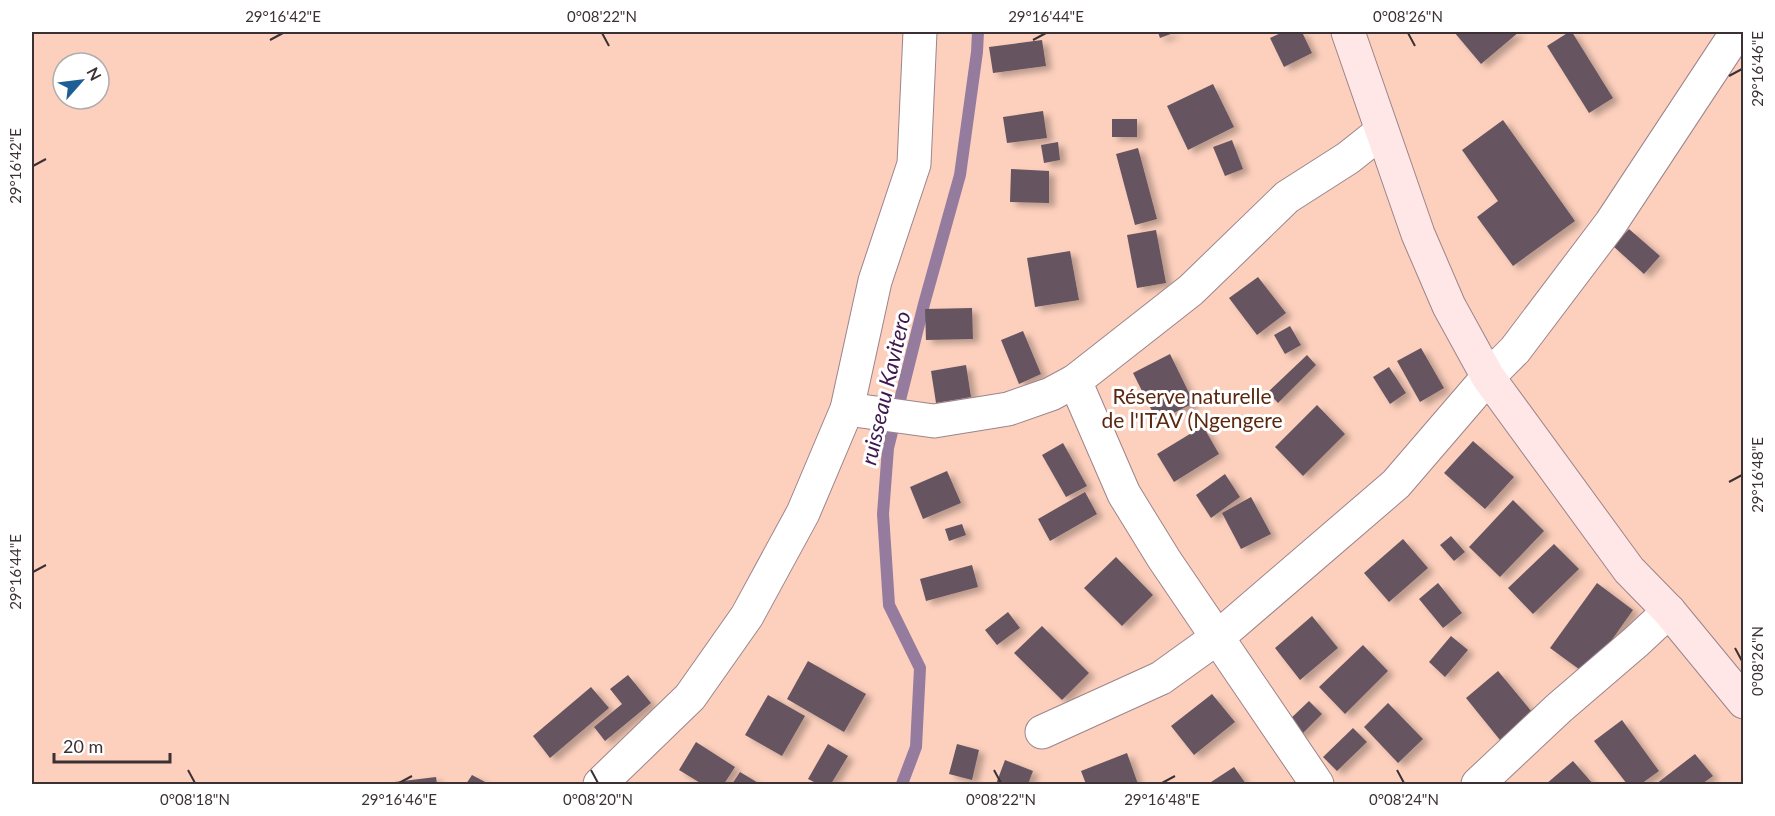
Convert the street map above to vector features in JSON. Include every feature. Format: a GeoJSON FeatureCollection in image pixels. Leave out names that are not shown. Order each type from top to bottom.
{"type":"FeatureCollection","features":[{"type":"Feature","properties":{"kind":"street"},"geometry":{"type":"LineString","coordinates":[[600,784],[690,697],[747,616],[803,513],[847,409],[874,281],[914,164],[920,32]]}},
{"type":"Feature","properties":{"kind":"street"},"geometry":{"type":"LineString","coordinates":[[1348,32],[1418,234],[1449,306],[1488,377],[1629,570],[1669,611],[1743,702]]}},
{"type":"Feature","properties":{"kind":"street"},"geometry":{"type":"LineString","coordinates":[[1042,732],[1161,678],[1218,637],[1396,484],[1488,377],[1515,350],[1611,223],[1737,32]]}},
{"type":"Feature","properties":{"kind":"street"},"geometry":{"type":"LineString","coordinates":[[847,409],[934,421],[1008,409],[1051,394],[1075,381],[1191,290],[1287,197],[1348,158],[1382,131]]}},
{"type":"Feature","properties":{"kind":"street"},"geometry":{"type":"LineString","coordinates":[[1075,381],[1124,494],[1164,559],[1317,784]]}},
{"type":"Feature","properties":{"kind":"street"},"geometry":{"type":"LineString","coordinates":[[1478,784],[1559,708],[1669,611]]}},
{"type":"Feature","properties":{"kind":"green space","name":"Réserve naturelle de l'ITAV (Ngengere"},"geometry":{"type":"Polygon","coordinates":[[[32,32],[1743,32],[1743,784],[32,784],[32,32]]]}},
{"type":"Feature","properties":{"kind":"building"},"geometry":{"type":"Polygon","coordinates":[[[1158,32],[1176,32],[1160,38],[1158,32]]]}},
{"type":"Feature","properties":{"kind":"building"},"geometry":{"type":"Polygon","coordinates":[[[1283,32],[1302,32],[1312,53],[1284,67],[1270,38],[1283,32]]]}},
{"type":"Feature","properties":{"kind":"building"},"geometry":{"type":"Polygon","coordinates":[[[1454,32],[1519,32],[1481,64],[1454,32]]]}},
{"type":"Feature","properties":{"kind":"building"},"geometry":{"type":"Polygon","coordinates":[[[1572,32],[1613,98],[1589,113],[1547,46],[1572,32]]]}},
{"type":"Feature","properties":{"kind":"building"},"geometry":{"type":"Polygon","coordinates":[[[1042,40],[1046,66],[993,73],[989,47],[1042,40]]]}},
{"type":"Feature","properties":{"kind":"building"},"geometry":{"type":"Polygon","coordinates":[[[1213,84],[1234,127],[1188,150],[1167,106],[1213,84]]]}},
{"type":"Feature","properties":{"kind":"building"},"geometry":{"type":"Polygon","coordinates":[[[1043,111],[1047,138],[1007,143],[1003,117],[1043,111]]]}},
{"type":"Feature","properties":{"kind":"building"},"geometry":{"type":"Polygon","coordinates":[[[1112,119],[1137,119],[1137,137],[1112,137],[1112,119]]]}},
{"type":"Feature","properties":{"kind":"building"},"geometry":{"type":"Polygon","coordinates":[[[1503,120],[1575,221],[1513,266],[1477,217],[1498,201],[1462,150],[1503,120]]]}},
{"type":"Feature","properties":{"kind":"building"},"geometry":{"type":"Polygon","coordinates":[[[1232,140],[1243,169],[1225,176],[1213,147],[1232,140]]]}},
{"type":"Feature","properties":{"kind":"building"},"geometry":{"type":"Polygon","coordinates":[[[1058,142],[1060,160],[1044,163],[1041,145],[1058,142]]]}},
{"type":"Feature","properties":{"kind":"building"},"geometry":{"type":"Polygon","coordinates":[[[1138,148],[1157,219],[1135,225],[1116,154],[1138,148]]]}},
{"type":"Feature","properties":{"kind":"building"},"geometry":{"type":"Polygon","coordinates":[[[1011,169],[1049,171],[1049,203],[1010,202],[1011,169]]]}},
{"type":"Feature","properties":{"kind":"building"},"geometry":{"type":"Polygon","coordinates":[[[1629,229],[1660,256],[1644,274],[1613,246],[1629,229]]]}},
{"type":"Feature","properties":{"kind":"building"},"geometry":{"type":"Polygon","coordinates":[[[1156,230],[1166,283],[1137,288],[1127,235],[1156,230]]]}},
{"type":"Feature","properties":{"kind":"building"},"geometry":{"type":"Polygon","coordinates":[[[1070,251],[1079,300],[1035,307],[1027,258],[1070,251]]]}},
{"type":"Feature","properties":{"kind":"building"},"geometry":{"type":"Polygon","coordinates":[[[1258,277],[1286,313],[1257,335],[1229,298],[1258,277]]]}},
{"type":"Feature","properties":{"kind":"building"},"geometry":{"type":"Polygon","coordinates":[[[972,308],[973,339],[926,340],[925,309],[972,308]]]}},
{"type":"Feature","properties":{"kind":"building"},"geometry":{"type":"Polygon","coordinates":[[[1290,326],[1301,345],[1285,354],[1274,335],[1290,326]]]}},
{"type":"Feature","properties":{"kind":"building"},"geometry":{"type":"Polygon","coordinates":[[[1023,331],[1041,374],[1019,384],[1001,340],[1023,331]]]}},
{"type":"Feature","properties":{"kind":"building"},"geometry":{"type":"Polygon","coordinates":[[[1421,348],[1444,388],[1420,402],[1397,361],[1421,348]]]}},
{"type":"Feature","properties":{"kind":"building"},"geometry":{"type":"Polygon","coordinates":[[[1170,354],[1194,403],[1157,421],[1133,373],[1170,354]]]}},
{"type":"Feature","properties":{"kind":"building"},"geometry":{"type":"Polygon","coordinates":[[[1307,355],[1316,365],[1278,403],[1268,392],[1307,355]]]}},
{"type":"Feature","properties":{"kind":"building"},"geometry":{"type":"Polygon","coordinates":[[[966,365],[971,397],[936,403],[931,371],[966,365]]]}},
{"type":"Feature","properties":{"kind":"building"},"geometry":{"type":"Polygon","coordinates":[[[1389,367],[1406,393],[1390,404],[1373,377],[1389,367]]]}},
{"type":"Feature","properties":{"kind":"building"},"geometry":{"type":"Polygon","coordinates":[[[1317,405],[1345,434],[1303,476],[1275,447],[1317,405]]]}},
{"type":"Feature","properties":{"kind":"building"},"geometry":{"type":"Polygon","coordinates":[[[1203,426],[1219,454],[1174,482],[1157,454],[1203,426]]]}},
{"type":"Feature","properties":{"kind":"building"},"geometry":{"type":"Polygon","coordinates":[[[1473,441],[1514,477],[1485,509],[1444,473],[1473,441]]]}},
{"type":"Feature","properties":{"kind":"building"},"geometry":{"type":"Polygon","coordinates":[[[1063,443],[1087,486],[1066,497],[1042,455],[1063,443]]]}},
{"type":"Feature","properties":{"kind":"building"},"geometry":{"type":"Polygon","coordinates":[[[947,471],[961,503],[923,519],[910,487],[947,471]]]}},
{"type":"Feature","properties":{"kind":"building"},"geometry":{"type":"Polygon","coordinates":[[[1225,474],[1240,497],[1211,518],[1196,495],[1225,474]]]}},
{"type":"Feature","properties":{"kind":"building"},"geometry":{"type":"Polygon","coordinates":[[[1085,492],[1097,514],[1050,541],[1038,519],[1085,492]]]}},
{"type":"Feature","properties":{"kind":"building"},"geometry":{"type":"Polygon","coordinates":[[[1251,497],[1271,534],[1241,549],[1222,513],[1251,497]]]}},
{"type":"Feature","properties":{"kind":"building"},"geometry":{"type":"Polygon","coordinates":[[[1513,500],[1544,531],[1500,577],[1469,547],[1513,500]]]}},
{"type":"Feature","properties":{"kind":"building"},"geometry":{"type":"Polygon","coordinates":[[[962,524],[966,535],[949,541],[945,529],[962,524]]]}},
{"type":"Feature","properties":{"kind":"building"},"geometry":{"type":"Polygon","coordinates":[[[1451,536],[1465,552],[1454,561],[1440,545],[1451,536]]]}},
{"type":"Feature","properties":{"kind":"building"},"geometry":{"type":"Polygon","coordinates":[[[1403,539],[1428,568],[1389,602],[1364,573],[1403,539]]]}},
{"type":"Feature","properties":{"kind":"building"},"geometry":{"type":"Polygon","coordinates":[[[1554,544],[1579,569],[1533,614],[1508,588],[1554,544]]]}},
{"type":"Feature","properties":{"kind":"building"},"geometry":{"type":"Polygon","coordinates":[[[1116,557],[1153,595],[1122,626],[1084,588],[1116,557]]]}},
{"type":"Feature","properties":{"kind":"building"},"geometry":{"type":"Polygon","coordinates":[[[972,565],[978,587],[926,601],[920,579],[972,565]]]}},
{"type":"Feature","properties":{"kind":"building"},"geometry":{"type":"Polygon","coordinates":[[[1438,583],[1462,613],[1443,628],[1419,599],[1438,583]]]}},
{"type":"Feature","properties":{"kind":"building"},"geometry":{"type":"Polygon","coordinates":[[[1597,583],[1633,610],[1587,675],[1550,648],[1597,583]]]}},
{"type":"Feature","properties":{"kind":"building"},"geometry":{"type":"Polygon","coordinates":[[[1008,612],[1020,628],[997,645],[985,630],[1008,612]]]}},
{"type":"Feature","properties":{"kind":"building"},"geometry":{"type":"Polygon","coordinates":[[[1312,616],[1338,648],[1300,680],[1275,648],[1312,616]]]}},
{"type":"Feature","properties":{"kind":"building"},"geometry":{"type":"Polygon","coordinates":[[[1042,626],[1089,673],[1062,700],[1014,653],[1042,626]]]}},
{"type":"Feature","properties":{"kind":"building"},"geometry":{"type":"Polygon","coordinates":[[[1451,636],[1468,650],[1445,677],[1429,662],[1451,636]]]}},
{"type":"Feature","properties":{"kind":"building"},"geometry":{"type":"Polygon","coordinates":[[[1363,645],[1388,671],[1345,714],[1319,687],[1363,645]]]}},
{"type":"Feature","properties":{"kind":"building"},"geometry":{"type":"Polygon","coordinates":[[[808,661],[866,694],[844,732],[787,699],[808,661]]]}},
{"type":"Feature","properties":{"kind":"building"},"geometry":{"type":"Polygon","coordinates":[[[1498,671],[1532,712],[1500,740],[1466,698],[1498,671]]]}},
{"type":"Feature","properties":{"kind":"building"},"geometry":{"type":"Polygon","coordinates":[[[628,675],[651,703],[605,741],[594,727],[622,704],[610,689],[628,675]]]}},
{"type":"Feature","properties":{"kind":"building"},"geometry":{"type":"Polygon","coordinates":[[[591,687],[609,708],[550,758],[533,736],[591,687]]]}},
{"type":"Feature","properties":{"kind":"building"},"geometry":{"type":"Polygon","coordinates":[[[1212,694],[1235,722],[1194,755],[1171,726],[1212,694]]]}},
{"type":"Feature","properties":{"kind":"building"},"geometry":{"type":"Polygon","coordinates":[[[768,695],[805,716],[782,756],[745,735],[768,695]]]}},
{"type":"Feature","properties":{"kind":"building"},"geometry":{"type":"Polygon","coordinates":[[[1309,701],[1322,714],[1300,736],[1286,723],[1309,701]]]}},
{"type":"Feature","properties":{"kind":"building"},"geometry":{"type":"Polygon","coordinates":[[[1388,703],[1423,739],[1398,763],[1364,727],[1388,703]]]}},
{"type":"Feature","properties":{"kind":"building"},"geometry":{"type":"Polygon","coordinates":[[[1622,720],[1659,771],[1641,784],[1627,784],[1594,741],[1622,720]]]}},
{"type":"Feature","properties":{"kind":"building"},"geometry":{"type":"Polygon","coordinates":[[[1353,728],[1367,742],[1337,771],[1323,757],[1353,728]]]}},
{"type":"Feature","properties":{"kind":"building"},"geometry":{"type":"Polygon","coordinates":[[[696,742],[735,767],[724,784],[702,784],[679,770],[696,742]]]}},
{"type":"Feature","properties":{"kind":"building"},"geometry":{"type":"Polygon","coordinates":[[[828,744],[848,756],[831,784],[818,784],[808,779],[828,744]]]}},
{"type":"Feature","properties":{"kind":"building"},"geometry":{"type":"Polygon","coordinates":[[[957,744],[979,750],[972,780],[949,774],[957,744]]]}},
{"type":"Feature","properties":{"kind":"building"},"geometry":{"type":"Polygon","coordinates":[[[1127,753],[1138,784],[1086,784],[1081,771],[1127,753]]]}},
{"type":"Feature","properties":{"kind":"building"},"geometry":{"type":"Polygon","coordinates":[[[1695,754],[1713,776],[1702,784],[1656,784],[1695,754]]]}},
{"type":"Feature","properties":{"kind":"building"},"geometry":{"type":"Polygon","coordinates":[[[1005,760],[1033,771],[1028,784],[996,784],[1005,760]]]}},
{"type":"Feature","properties":{"kind":"building"},"geometry":{"type":"Polygon","coordinates":[[[1573,761],[1593,784],[1546,784],[1573,761]]]}},
{"type":"Feature","properties":{"kind":"building"},"geometry":{"type":"Polygon","coordinates":[[[1234,767],[1246,784],[1208,784],[1234,767]]]}},
{"type":"Feature","properties":{"kind":"building"},"geometry":{"type":"Polygon","coordinates":[[[740,772],[760,784],[732,784],[740,772]]]}},
{"type":"Feature","properties":{"kind":"building"},"geometry":{"type":"Polygon","coordinates":[[[472,775],[489,784],[466,784],[472,775]]]}},
{"type":"Feature","properties":{"kind":"building"},"geometry":{"type":"Polygon","coordinates":[[[436,777],[437,784],[386,784],[386,783],[436,777]]]}},
{"type":"Feature","properties":{"kind":"waterway","name":"ruisseau Kavitero"},"geometry":{"type":"LineString","coordinates":[[902,784],[916,747],[920,668],[889,605],[883,514],[888,448],[924,304],[960,175],[978,32]]}}]}
